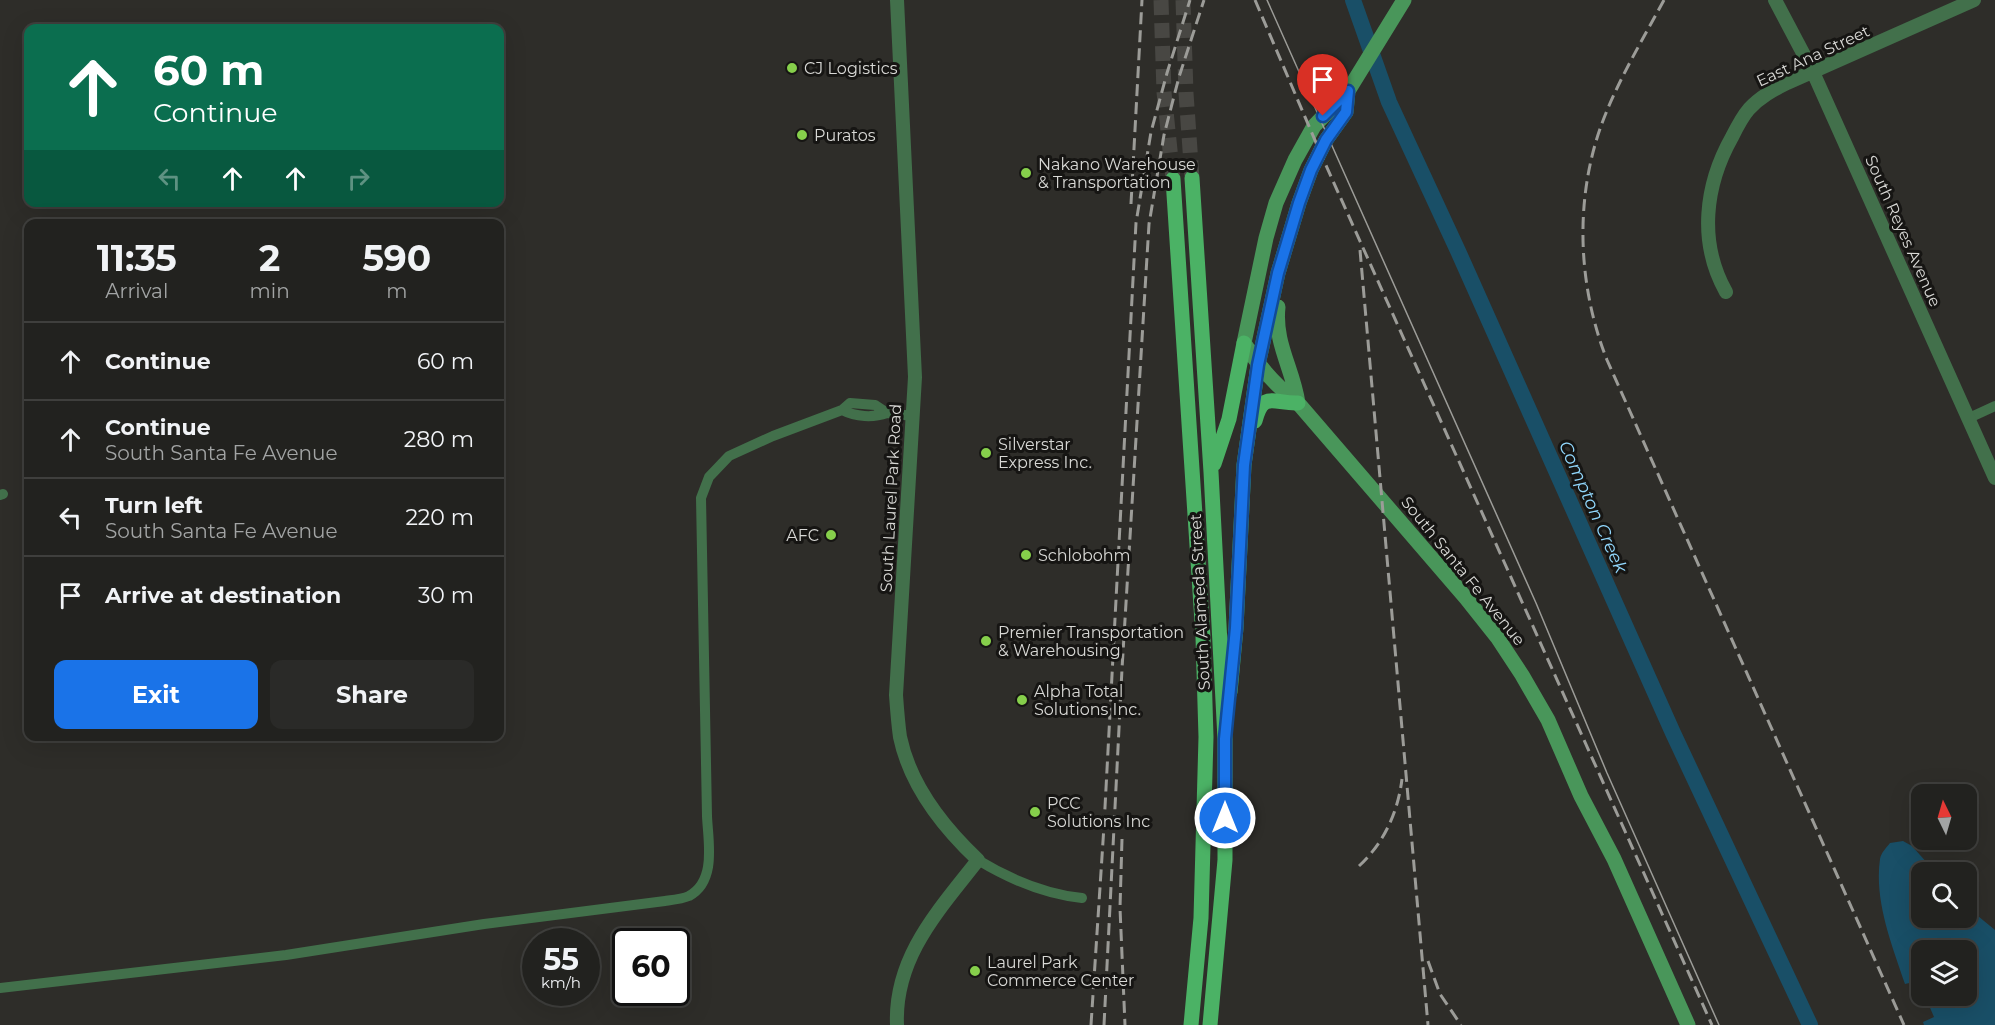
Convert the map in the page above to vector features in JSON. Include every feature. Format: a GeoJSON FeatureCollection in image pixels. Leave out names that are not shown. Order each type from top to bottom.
{"type":"FeatureCollection","features":[{"type":"Feature","properties":{"kind":"main road"},"geometry":{"type":"LineString","coordinates":[[1194,507],[1211,472],[1230,419],[1266,238],[1279,197],[1295,160],[1314,126],[1348,91],[1402,3]]}},
{"type":"Feature","properties":{"kind":"main road"},"geometry":{"type":"LineString","coordinates":[[1225,739],[1236,628],[1244,465],[1258,365],[1278,273],[1299,203],[1311,170],[1326,140],[1346,112],[1348,91]]}},
{"type":"Feature","properties":{"kind":"main road","name":"South Alameda Street"},"geometry":{"type":"LineString","coordinates":[[1192,178],[1225,739],[1225,860],[1210,1025]]}},
{"type":"Feature","properties":{"kind":"main road","name":"South Alameda Street"},"geometry":{"type":"LineString","coordinates":[[1173,179],[1203,637],[1206,737],[1201,918],[1191,1025]]}},
{"type":"Feature","properties":{"kind":"main road"},"geometry":{"type":"LineString","coordinates":[[1279,197],[1299,203]]}},
{"type":"Feature","properties":{"kind":"main road"},"geometry":{"type":"LineString","coordinates":[[1244,465],[1260,406],[1265,401],[1271,400],[1284,404],[1298,403],[1295,382],[1286,363],[1278,333],[1278,273]]}},
{"type":"Feature","properties":{"kind":"main road","name":"South Santa Fe Avenue"},"geometry":{"type":"LineString","coordinates":[[1244,343],[1258,365],[1280,389],[1298,403],[1466,598],[1497,637],[1522,675],[1548,720],[1581,796],[1614,859],[1688,1025]]}},
{"type":"Feature","properties":{"kind":"street","name":"South Laurel Park Road"},"geometry":{"type":"LineString","coordinates":[[897,0],[915,377],[896,695],[901,738],[914,776],[935,813],[960,844],[978,860],[1014,880],[1048,892],[1083,897]]}},
{"type":"Feature","properties":{"kind":"street","name":"South Reyes Avenue"},"geometry":{"type":"LineString","coordinates":[[1775,0],[1813,72],[1995,478]]}},
{"type":"Feature","properties":{"kind":"street","name":"East Ana Street"},"geometry":{"type":"LineString","coordinates":[[1726,292],[1711,256],[1708,225],[1712,188],[1724,151],[1742,118],[1758,100],[1779,87],[1974,0]]}},
{"type":"Feature","properties":{"kind":"street"},"geometry":{"type":"LineString","coordinates":[[1969,418],[1995,406]]}},
{"type":"Feature","properties":{"kind":"street"},"geometry":{"type":"LineString","coordinates":[[0,988],[286,955],[472,926],[665,902],[689,896],[701,885],[710,861],[706,816],[700,498],[709,477],[729,456],[773,436],[842,410],[849,414],[868,416],[878,416],[887,412],[913,416]]}},
{"type":"Feature","properties":{"kind":"street"},"geometry":{"type":"LineString","coordinates":[[897,1025],[896,1008],[899,985],[906,966],[934,917],[978,860]]}},
{"type":"Feature","properties":{"kind":"water"},"geometry":{"type":"Polygon","coordinates":[[[1903,841],[1911,845],[1911,850],[1916,850],[1926,862],[1911,862],[1911,928],[1977,928],[1977,915],[1995,930],[1995,1025],[1924,1025],[1923,1022],[1934,1017],[1929,1006],[1977,1006],[1977,940],[1911,940],[1911,983],[1905,984],[1885,923],[1880,891],[1880,859],[1890,843],[1903,841]]]}},
{"type":"Feature","properties":{"kind":"waterway","name":"Compton Creek"},"geometry":{"type":"LineString","coordinates":[[1353,0],[1389,102],[1673,733],[1810,1025]]}},
{"type":"Feature","properties":{"kind":"tunnel"},"geometry":{"type":"LineString","coordinates":[[1161,0],[1164,92],[1173,179]]}},
{"type":"Feature","properties":{"kind":"tunnel"},"geometry":{"type":"LineString","coordinates":[[1183,0],[1192,178]]}},
{"type":"Feature","properties":{"kind":"tram line"},"geometry":{"type":"LineString","coordinates":[[1267,0],[1536,603],[1607,773],[1719,1025]]}},
{"type":"Feature","properties":{"kind":"railway"},"geometry":{"type":"LineString","coordinates":[[1131,204],[1142,0]]}},
{"type":"Feature","properties":{"kind":"railway"},"geometry":{"type":"LineString","coordinates":[[1091,1025],[1104,826],[1136,223],[1151,132],[1190,0]]}},
{"type":"Feature","properties":{"kind":"railway"},"geometry":{"type":"LineString","coordinates":[[1104,1025],[1122,669],[1149,224],[1164,135],[1179,77],[1204,0]]}},
{"type":"Feature","properties":{"kind":"railway"},"geometry":{"type":"LineString","coordinates":[[1255,0],[1320,152],[1712,1025]]}},
{"type":"Feature","properties":{"kind":"railway"},"geometry":{"type":"LineString","coordinates":[[1664,0],[1617,88],[1594,147],[1584,208],[1583,239],[1585,270],[1597,331],[1607,360],[1904,1025]]}},
{"type":"Feature","properties":{"kind":"railway"},"geometry":{"type":"LineString","coordinates":[[1360,250],[1428,1025]]}},
{"type":"Feature","properties":{"kind":"railway"},"geometry":{"type":"LineString","coordinates":[[1359,866],[1383,837],[1397,803],[1402,779]]}},
{"type":"Feature","properties":{"kind":"railway"},"geometry":{"type":"LineString","coordinates":[[1122,839],[1120,908],[1125,1025]]}},
{"type":"Feature","properties":{"kind":"railway"},"geometry":{"type":"LineString","coordinates":[[1428,961],[1440,994],[1461,1025]]}},
{"type":"Feature","properties":{"kind":"place","name":"CJ Logistics"},"geometry":{"type":"Point","coordinates":[792,68]}},
{"type":"Feature","properties":{"kind":"place","name":"Puratos"},"geometry":{"type":"Point","coordinates":[802,135]}},
{"type":"Feature","properties":{"kind":"place","name":"Nakano Warehouse & Transportation"},"geometry":{"type":"Point","coordinates":[1026,173]}},
{"type":"Feature","properties":{"kind":"place","name":"Silverstar Express Inc."},"geometry":{"type":"Point","coordinates":[986,453]}},
{"type":"Feature","properties":{"kind":"place","name":"AFC"},"geometry":{"type":"Point","coordinates":[831,535]}},
{"type":"Feature","properties":{"kind":"place","name":"Schlobohm"},"geometry":{"type":"Point","coordinates":[1026,555]}},
{"type":"Feature","properties":{"kind":"place","name":"Premier Transportation & Warehousing"},"geometry":{"type":"Point","coordinates":[986,641]}},
{"type":"Feature","properties":{"kind":"place","name":"Alpha Total Solutions Inc."},"geometry":{"type":"Point","coordinates":[1022,700]}},
{"type":"Feature","properties":{"kind":"place","name":"PCC Solutions Inc"},"geometry":{"type":"Point","coordinates":[1035,812]}},
{"type":"Feature","properties":{"kind":"place","name":"Laurel Park Commerce Center"},"geometry":{"type":"Point","coordinates":[975,971]}},
{"type":"Feature","properties":{"kind":"route"},"geometry":{"type":"LineString","coordinates":[[1225,818],[1225,739],[1236,628],[1244,465],[1258,365],[1278,273],[1299,203],[1311,170],[1326,140],[1346,112],[1348,91],[1323,116]]}}]}
